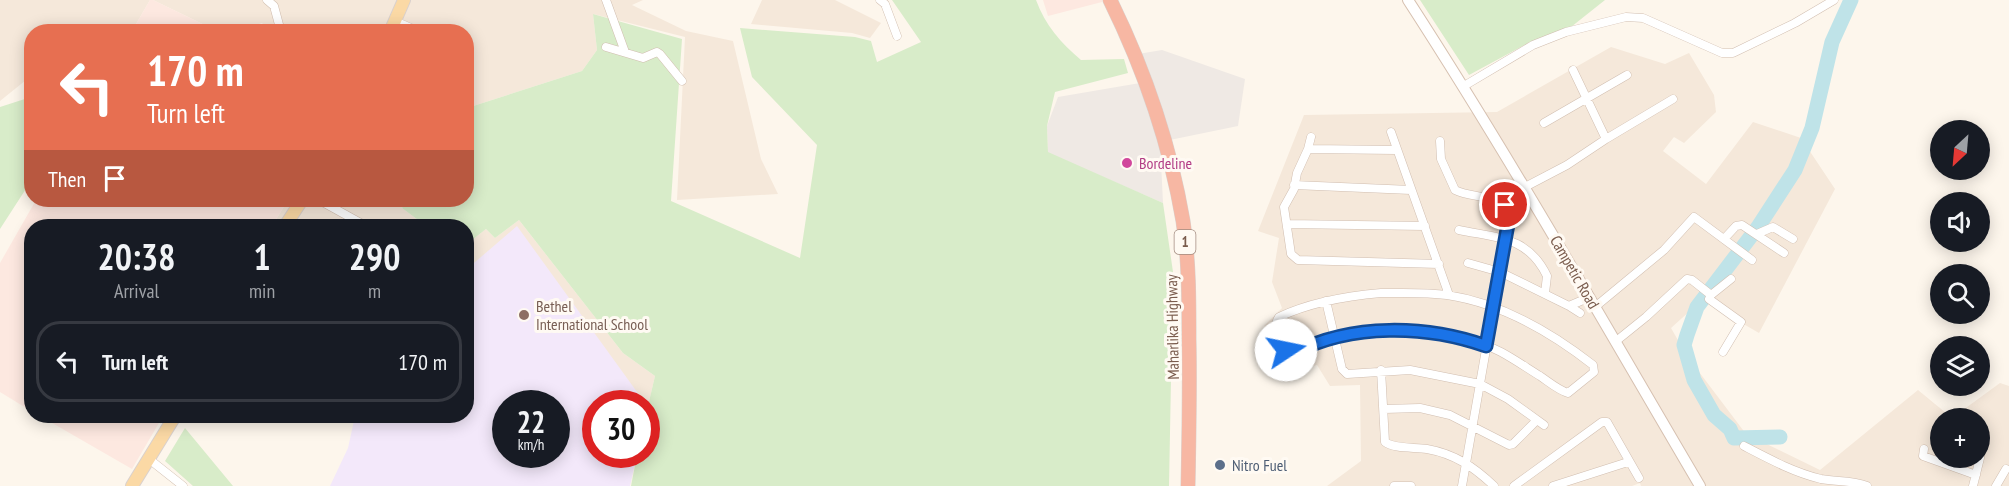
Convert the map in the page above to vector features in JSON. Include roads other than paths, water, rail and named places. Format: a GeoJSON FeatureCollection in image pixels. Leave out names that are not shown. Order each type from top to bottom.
{"type":"FeatureCollection","features":[{"type":"Feature","properties":{"kind":"highway","name":"Maharlika Highway"},"geometry":{"type":"LineString","coordinates":[[1110,0],[1123,24],[1145,78],[1183,221],[1189,279],[1188,486]]}},
{"type":"Feature","properties":{"kind":"main road"},"geometry":{"type":"LineString","coordinates":[[394,24],[404,0]]}},
{"type":"Feature","properties":{"kind":"main road"},"geometry":{"type":"LineString","coordinates":[[132,486],[171,423]]}},
{"type":"Feature","properties":{"kind":"street"},"geometry":{"type":"LineString","coordinates":[[267,0],[274,6],[279,24]]}},
{"type":"Feature","properties":{"kind":"street"},"geometry":{"type":"LineString","coordinates":[[606,0],[625,52]]}},
{"type":"Feature","properties":{"kind":"street"},"geometry":{"type":"LineString","coordinates":[[880,0],[885,4],[897,36]]}},
{"type":"Feature","properties":{"kind":"street","name":"Campetic Road"},"geometry":{"type":"LineString","coordinates":[[1408,0],[1464,86],[1700,486]]}},
{"type":"Feature","properties":{"kind":"street"},"geometry":{"type":"LineString","coordinates":[[1464,86],[1533,45],[1551,37],[1611,19],[1643,18],[1722,53],[1733,53],[1795,23],[1833,0]]}},
{"type":"Feature","properties":{"kind":"street"},"geometry":{"type":"LineString","coordinates":[[606,46],[643,57],[657,52],[682,81]]}},
{"type":"Feature","properties":{"kind":"street"},"geometry":{"type":"LineString","coordinates":[[1573,70],[1606,139]]}},
{"type":"Feature","properties":{"kind":"street"},"geometry":{"type":"LineString","coordinates":[[1544,123],[1627,75]]}},
{"type":"Feature","properties":{"kind":"street"},"geometry":{"type":"LineString","coordinates":[[1525,188],[1567,165],[1673,99]]}},
{"type":"Feature","properties":{"kind":"street"},"geometry":{"type":"LineString","coordinates":[[1391,132],[1449,295]]}},
{"type":"Feature","properties":{"kind":"street"},"geometry":{"type":"LineString","coordinates":[[1311,137],[1284,207],[1291,254],[1298,260],[1438,264]]}},
{"type":"Feature","properties":{"kind":"street"},"geometry":{"type":"LineString","coordinates":[[1440,141],[1441,159],[1455,190],[1466,195],[1500,202],[1508,208],[1510,213],[1462,486]]}},
{"type":"Feature","properties":{"kind":"street"},"geometry":{"type":"LineString","coordinates":[[1308,149],[1397,150]]}},
{"type":"Feature","properties":{"kind":"street"},"geometry":{"type":"LineString","coordinates":[[1294,185],[1411,190]]}},
{"type":"Feature","properties":{"kind":"street"},"geometry":{"type":"LineString","coordinates":[[332,207],[353,219]]}},
{"type":"Feature","properties":{"kind":"street"},"geometry":{"type":"LineString","coordinates":[[1569,306],[1593,302],[1664,250],[1694,217],[1752,260]]}},
{"type":"Feature","properties":{"kind":"street"},"geometry":{"type":"LineString","coordinates":[[1287,224],[1425,226]]}},
{"type":"Feature","properties":{"kind":"street"},"geometry":{"type":"LineString","coordinates":[[1724,239],[1737,225],[1746,227],[1784,253]]}},
{"type":"Feature","properties":{"kind":"street"},"geometry":{"type":"LineString","coordinates":[[1754,233],[1773,227],[1793,239]]}},
{"type":"Feature","properties":{"kind":"street"},"geometry":{"type":"LineString","coordinates":[[1459,230],[1506,239],[1529,250],[1544,270],[1547,282],[1545,293]]}},
{"type":"Feature","properties":{"kind":"street"},"geometry":{"type":"LineString","coordinates":[[1468,263],[1500,272],[1545,293],[1580,313]]}},
{"type":"Feature","properties":{"kind":"street"},"geometry":{"type":"LineString","coordinates":[[1615,342],[1687,279],[1692,280],[1708,294],[1709,299],[1741,322],[1724,352]]}},
{"type":"Feature","properties":{"kind":"street"},"geometry":{"type":"LineString","coordinates":[[1708,294],[1731,279]]}},
{"type":"Feature","properties":{"kind":"street"},"geometry":{"type":"LineString","coordinates":[[1382,293],[1449,295],[1495,308],[1534,327],[1572,349],[1593,365],[1594,372],[1568,393],[1486,346],[1449,335],[1402,330],[1334,338],[1289,353],[1275,326],[1279,317],[1290,312],[1344,297],[1382,293]]}},
{"type":"Feature","properties":{"kind":"street"},"geometry":{"type":"LineString","coordinates":[[1326,301],[1342,369],[1347,374],[1380,370],[1410,370],[1480,384],[1508,399],[1544,426]]}},
{"type":"Feature","properties":{"kind":"street"},"geometry":{"type":"LineString","coordinates":[[1380,370],[1385,442],[1389,445],[1428,449],[1448,454],[1466,462],[1494,486]]}},
{"type":"Feature","properties":{"kind":"street"},"geometry":{"type":"LineString","coordinates":[[1384,409],[1420,408],[1450,415],[1509,445],[1513,444],[1537,420]]}},
{"type":"Feature","properties":{"kind":"street"},"geometry":{"type":"LineString","coordinates":[[1514,486],[1526,483],[1602,422],[1607,422],[1639,478]]}},
{"type":"Feature","properties":{"kind":"street"},"geometry":{"type":"LineString","coordinates":[[1744,446],[1802,474],[1830,481],[1853,481],[1867,486]]}},
{"type":"Feature","properties":{"kind":"street"},"geometry":{"type":"LineString","coordinates":[[1924,449],[1922,454],[1924,457],[1976,475]]}},
{"type":"Feature","properties":{"kind":"street"},"geometry":{"type":"LineString","coordinates":[[149,459],[183,486]]}},
{"type":"Feature","properties":{"kind":"street"},"geometry":{"type":"LineString","coordinates":[[1553,486],[1628,462]]}},
{"type":"Feature","properties":{"kind":"street"},"geometry":{"type":"LineString","coordinates":[[1973,486],[1978,468]]}},
{"type":"Feature","properties":{"kind":"street"},"geometry":{"type":"LineString","coordinates":[[1996,486],[2006,469]]}},
{"type":"Feature","properties":{"kind":"street"},"geometry":{"type":"LineString","coordinates":[[1394,486],[1411,486]]}},
{"type":"Feature","properties":{"kind":"waterway"},"geometry":{"type":"LineString","coordinates":[[1780,437],[1734,438],[1730,429],[1714,415],[1694,380],[1684,345],[1697,307],[1758,227],[1795,170],[1812,128],[1832,42],[1851,0]]}},
{"type":"Feature","properties":{"kind":"place","name":"Bordeline"},"geometry":{"type":"Point","coordinates":[1127,163]}},
{"type":"Feature","properties":{"kind":"place","name":"Bethel International School"},"geometry":{"type":"Point","coordinates":[524,315]}},
{"type":"Feature","properties":{"kind":"place","name":"Nitro Fuel"},"geometry":{"type":"Point","coordinates":[1220,465]}}]}
